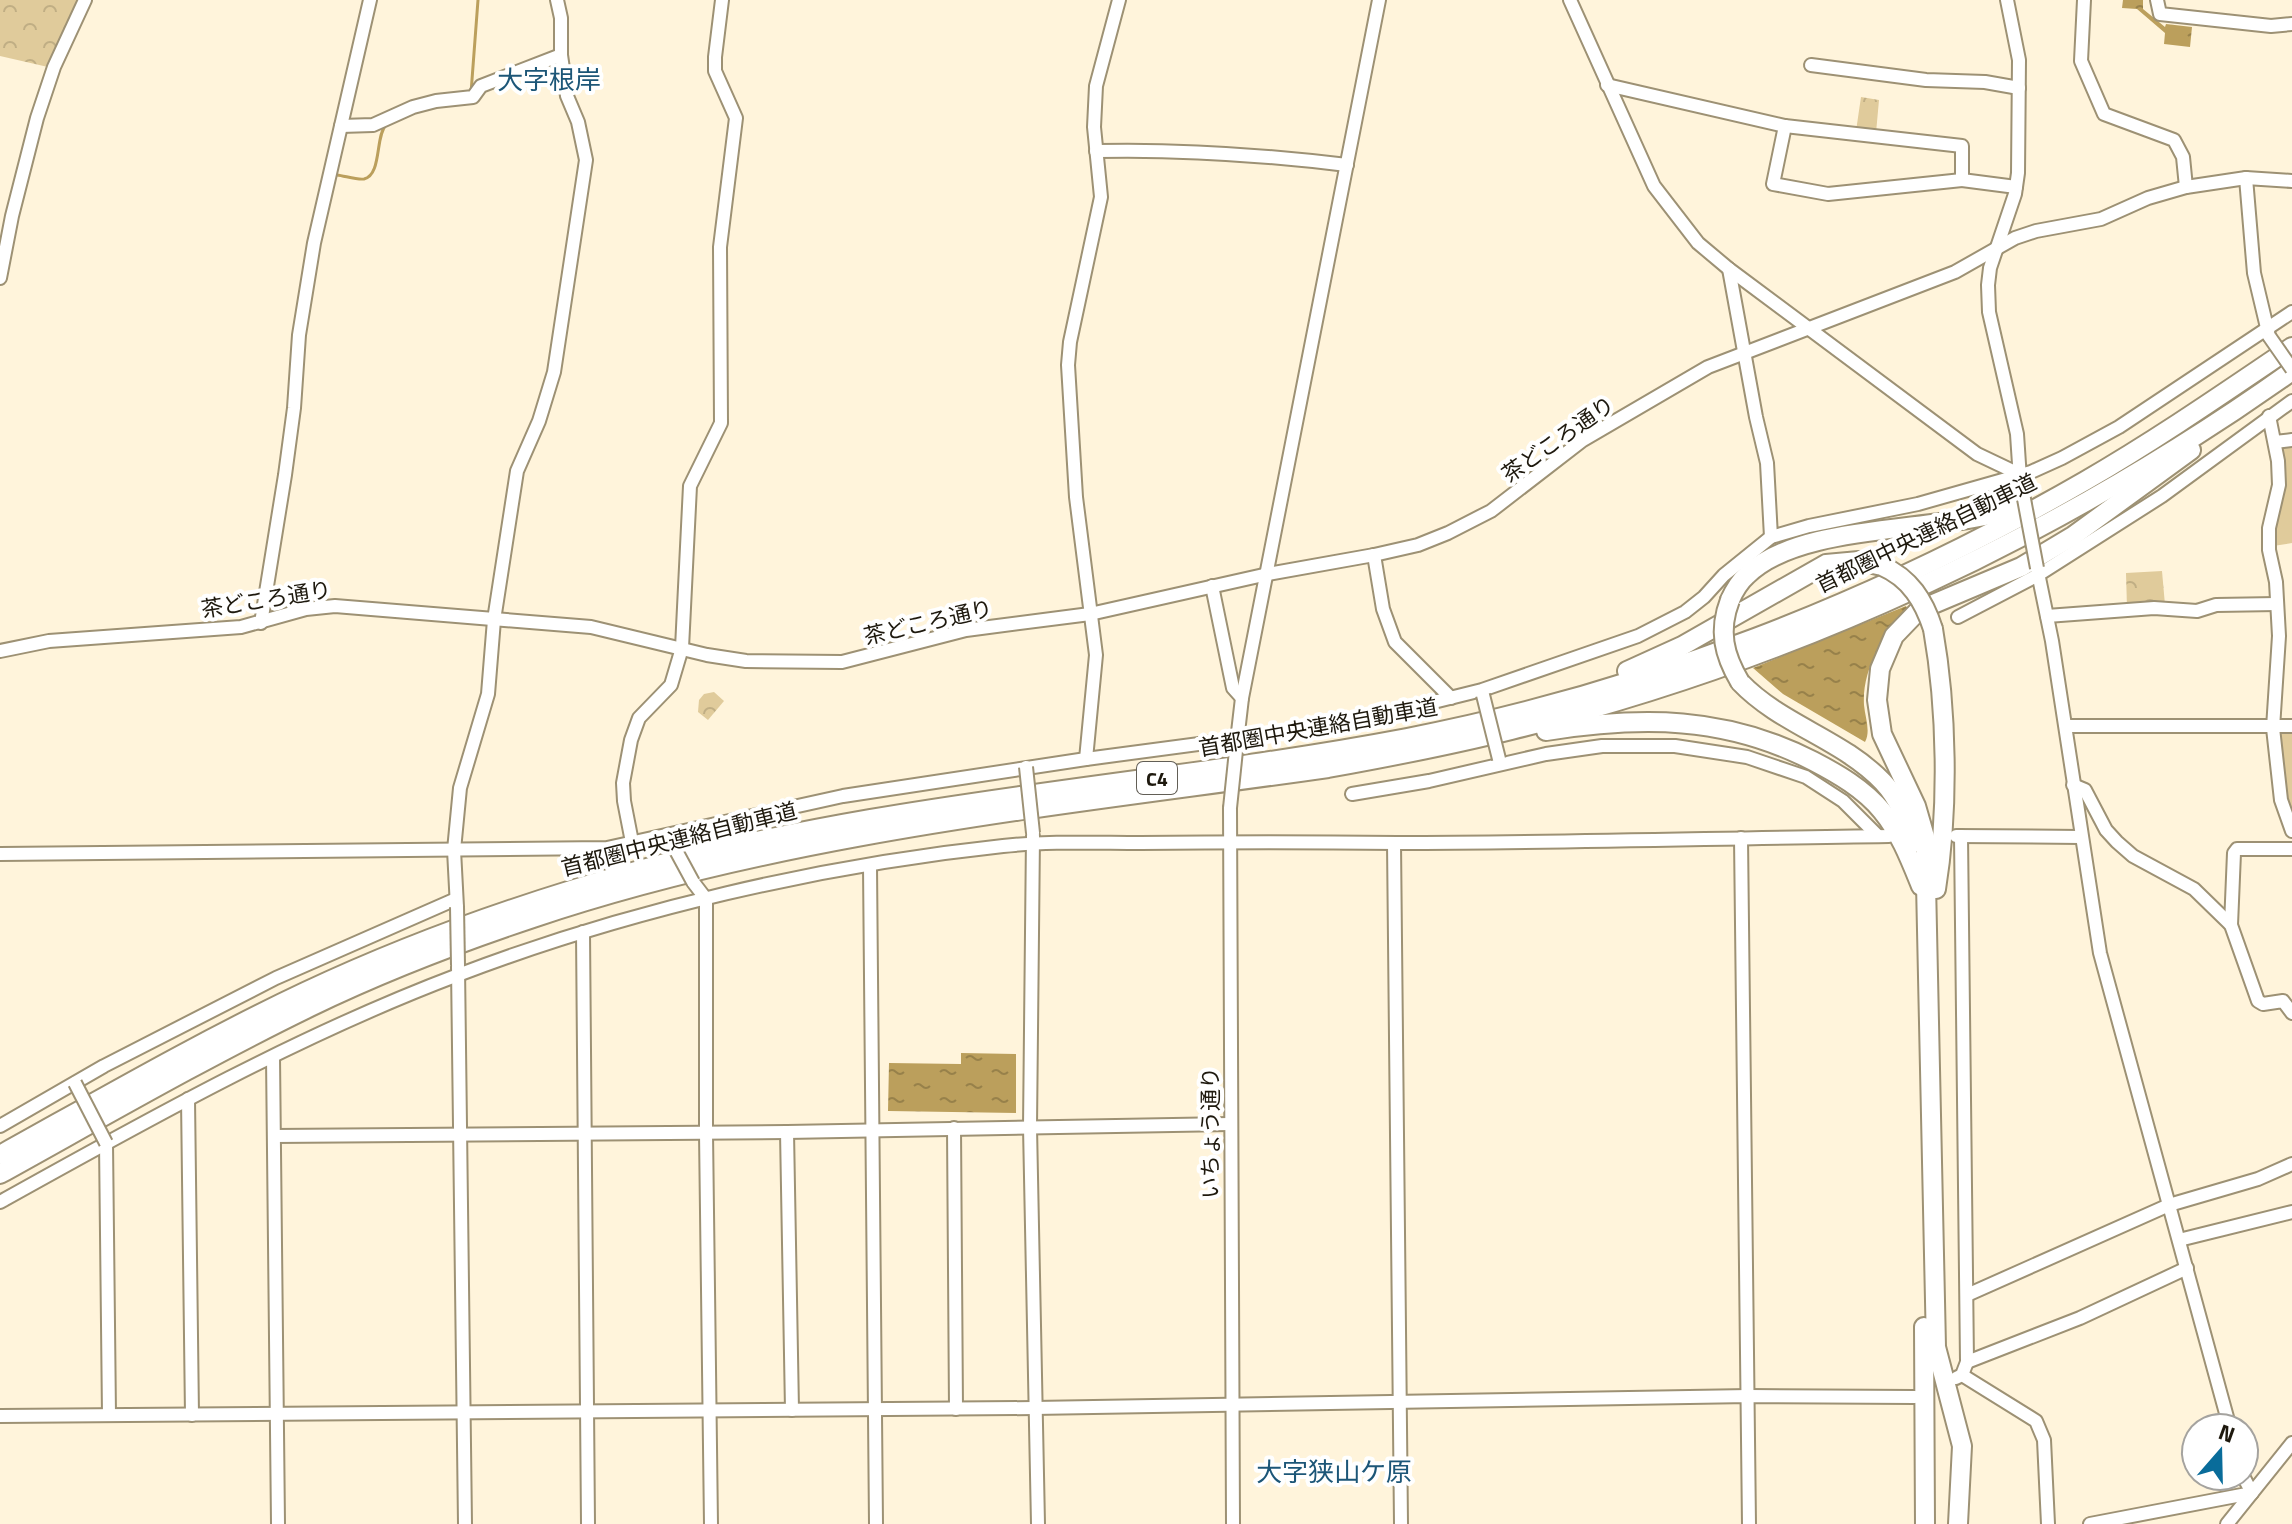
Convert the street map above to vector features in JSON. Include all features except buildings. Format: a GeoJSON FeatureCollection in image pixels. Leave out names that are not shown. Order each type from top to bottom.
{"type":"FeatureCollection","features":[{"type":"Feature","properties":{"kind":"highway","name":"首都圏中央連絡自動車道"},"geometry":{"type":"LineString","coordinates":[[0,1155],[190,1050],[306,992],[415,944],[631,872],[836,825],[1268,762],[1410,737],[1560,701],[1744,642],[1917,568],[2078,485],[2136,451],[2292,347]]}},
{"type":"Feature","properties":{"kind":"highway","name":"首都圏中央連絡自動車道"},"geometry":{"type":"LineString","coordinates":[[0,1174],[196,1065],[312,1006],[491,933],[636,887],[746,859],[940,823],[1328,768],[1513,730],[1635,695],[1826,627],[1953,570],[2082,503],[2204,430],[2292,371]]}},
{"type":"Feature","properties":{"kind":"highway"},"geometry":{"type":"LineString","coordinates":[[1958,1524],[1962,1446],[1936,1347],[1925,837],[1916,806],[1882,734],[1877,700],[1880,669],[1894,636],[1919,610],[2021,567],[2073,536],[2159,475],[2292,371]]}},
{"type":"Feature","properties":{"kind":"highway"},"geometry":{"type":"LineString","coordinates":[[1925,1524],[1919,850],[1902,809],[1884,783],[1859,761],[1778,715],[1740,682],[1724,645],[1722,627],[1730,600],[1747,575],[1779,553],[1807,544],[2001,513],[2078,485]]}},
{"type":"Feature","properties":{"kind":"highway"},"geometry":{"type":"LineString","coordinates":[[1410,737],[1564,695],[1631,670],[1706,633],[1826,564],[1859,561],[1882,566],[1904,579],[1917,593],[1933,629],[1941,705],[1943,809],[1941,859],[1929,938]]}},
{"type":"Feature","properties":{"kind":"highway"},"geometry":{"type":"LineString","coordinates":[[1385,757],[1594,723],[1671,721],[1721,728],[1776,744],[1803,756],[1863,792],[1894,827],[1921,886]]}},
{"type":"Feature","properties":{"kind":"street"},"geometry":{"type":"LineString","coordinates":[[0,278],[37,118],[54,67],[85,0]]}},
{"type":"Feature","properties":{"kind":"street"},"geometry":{"type":"LineString","coordinates":[[261,623],[285,475],[314,243],[370,0]]}},
{"type":"Feature","properties":{"kind":"street"},"geometry":{"type":"LineString","coordinates":[[465,1524],[454,850],[460,788],[489,684],[494,620],[517,471],[539,421],[554,372],[582,194],[586,160],[584,143],[567,96],[557,0]]}},
{"type":"Feature","properties":{"kind":"street"},"geometry":{"type":"LineString","coordinates":[[632,842],[623,783],[631,740],[639,718],[671,685],[682,648],[690,486],[721,423],[720,247],[736,118],[715,71],[722,0]]}},
{"type":"Feature","properties":{"kind":"street"},"geometry":{"type":"LineString","coordinates":[[1086,759],[1096,655],[1076,497],[1068,365],[1070,342],[1101,197],[1096,151],[1096,86],[1119,0]]}},
{"type":"Feature","properties":{"kind":"street","name":"いちょう通り"},"geometry":{"type":"LineString","coordinates":[[1233,1524],[1230,808],[1242,698],[1379,0]]}},
{"type":"Feature","properties":{"kind":"street"},"geometry":{"type":"LineString","coordinates":[[1570,0],[1641,161],[1661,198],[1698,243],[1977,454],[2020,479]]}},
{"type":"Feature","properties":{"kind":"street"},"geometry":{"type":"LineString","coordinates":[[2007,0],[2019,60],[2016,187],[1988,285],[1989,312],[2017,434],[2020,479],[2066,726],[2100,953],[2226,1412]]}},
{"type":"Feature","properties":{"kind":"street"},"geometry":{"type":"LineString","coordinates":[[2084,0],[2081,61],[2104,114],[2174,140],[2183,157],[2186,187]]}},
{"type":"Feature","properties":{"kind":"street"},"geometry":{"type":"LineString","coordinates":[[2157,0],[2160,14],[2271,26],[2292,24]]}},
{"type":"Feature","properties":{"kind":"street"},"geometry":{"type":"LineString","coordinates":[[341,126],[373,125],[413,107],[473,97],[481,86],[561,55]]}},
{"type":"Feature","properties":{"kind":"street"},"geometry":{"type":"LineString","coordinates":[[1811,65],[2019,88]]}},
{"type":"Feature","properties":{"kind":"street"},"geometry":{"type":"LineString","coordinates":[[1607,85],[1785,126],[1962,146],[1962,180]]}},
{"type":"Feature","properties":{"kind":"street"},"geometry":{"type":"LineString","coordinates":[[1785,126],[1773,184],[1828,194],[1962,180],[2016,187]]}},
{"type":"Feature","properties":{"kind":"street"},"geometry":{"type":"LineString","coordinates":[[1096,151],[1156,149],[1196,154],[1261,154],[1347,165]]}},
{"type":"Feature","properties":{"kind":"street"},"geometry":{"type":"LineString","coordinates":[[2246,178],[2254,273],[2268,334],[2292,371]]}},
{"type":"Feature","properties":{"kind":"street"},"geometry":{"type":"LineString","coordinates":[[1996,251],[2025,235],[2101,219],[2148,198],[2186,187],[2246,178],[2292,181]]}},
{"type":"Feature","properties":{"kind":"street","name":"茶どころ通り"},"geometry":{"type":"LineString","coordinates":[[0,651],[49,641],[241,627],[306,609],[335,606],[591,627],[746,661],[842,662],[966,630],[1090,614],[1268,574],[1374,555],[1418,545],[1448,533],[1491,511],[1608,424],[1708,367],[1955,272],[1996,251]]}},
{"type":"Feature","properties":{"kind":"street"},"geometry":{"type":"LineString","coordinates":[[1729,269],[1767,463],[1771,537]]}},
{"type":"Feature","properties":{"kind":"street"},"geometry":{"type":"LineString","coordinates":[[0,854],[607,848],[843,796],[1026,767],[1341,725],[1482,692],[1638,636],[1685,612],[1771,537],[2020,479],[2119,427],[2268,334],[2292,312]]}},
{"type":"Feature","properties":{"kind":"street"},"geometry":{"type":"LineString","coordinates":[[1958,617],[2162,496],[2292,401]]}},
{"type":"Feature","properties":{"kind":"street"},"geometry":{"type":"LineString","coordinates":[[2269,416],[2279,485],[2269,528],[2279,636],[2273,728],[2281,800],[2292,831]]}},
{"type":"Feature","properties":{"kind":"street"},"geometry":{"type":"LineString","coordinates":[[2275,442],[2292,440]]}},
{"type":"Feature","properties":{"kind":"street"},"geometry":{"type":"LineString","coordinates":[[1374,555],[1383,609],[1395,642],[1451,698]]}},
{"type":"Feature","properties":{"kind":"street"},"geometry":{"type":"LineString","coordinates":[[1212,586],[1233,688],[1242,698]]}},
{"type":"Feature","properties":{"kind":"street"},"geometry":{"type":"LineString","coordinates":[[2047,616],[2154,608],[2197,611],[2216,605],[2277,604]]}},
{"type":"Feature","properties":{"kind":"street"},"geometry":{"type":"LineString","coordinates":[[1482,692],[1500,762]]}},
{"type":"Feature","properties":{"kind":"street"},"geometry":{"type":"LineString","coordinates":[[2066,726],[2292,726]]}},
{"type":"Feature","properties":{"kind":"street"},"geometry":{"type":"LineString","coordinates":[[0,1202],[188,1099],[458,970],[706,899],[870,866],[1033,838],[1394,843],[1884,836],[1843,801],[1806,777],[1747,757],[1675,746],[1602,746],[1546,754],[1500,762],[1429,781],[1352,794]]}},
{"type":"Feature","properties":{"kind":"street"},"geometry":{"type":"LineString","coordinates":[[1026,767],[1033,838],[1030,1127],[1038,1524]]}},
{"type":"Feature","properties":{"kind":"street"},"geometry":{"type":"LineString","coordinates":[[2073,785],[2085,790],[2106,830],[2117,842],[2133,856],[2194,889],[2231,925]]}},
{"type":"Feature","properties":{"kind":"street"},"geometry":{"type":"LineString","coordinates":[[667,834],[693,882],[706,899],[711,1524]]}},
{"type":"Feature","properties":{"kind":"street"},"geometry":{"type":"LineString","coordinates":[[2048,1524],[2041,1428],[2028,1416],[1959,1377],[1967,1362],[1967,1295],[1955,836],[2081,837]]}},
{"type":"Feature","properties":{"kind":"street"},"geometry":{"type":"LineString","coordinates":[[1741,838],[1749,1524]]}},
{"type":"Feature","properties":{"kind":"street"},"geometry":{"type":"LineString","coordinates":[[1394,843],[1401,1524]]}},
{"type":"Feature","properties":{"kind":"street"},"geometry":{"type":"LineString","coordinates":[[2292,849],[2237,849],[2234,853],[2231,925],[2258,1001],[2263,1004],[2283,1001],[2292,1013]]}},
{"type":"Feature","properties":{"kind":"street"},"geometry":{"type":"LineString","coordinates":[[870,866],[876,1524]]}},
{"type":"Feature","properties":{"kind":"street"},"geometry":{"type":"LineString","coordinates":[[0,1126],[104,1066],[276,978],[456,903]]}},
{"type":"Feature","properties":{"kind":"street"},"geometry":{"type":"LineString","coordinates":[[583,932],[588,1524]]}},
{"type":"Feature","properties":{"kind":"street"},"geometry":{"type":"LineString","coordinates":[[273,1057],[278,1524]]}},
{"type":"Feature","properties":{"kind":"street"},"geometry":{"type":"LineString","coordinates":[[75,1083],[106,1143],[109,1415]]}},
{"type":"Feature","properties":{"kind":"street"},"geometry":{"type":"LineString","coordinates":[[188,1099],[192,1415]]}},
{"type":"Feature","properties":{"kind":"street"},"geometry":{"type":"LineString","coordinates":[[274,1136],[787,1132],[1230,1124]]}},
{"type":"Feature","properties":{"kind":"street"},"geometry":{"type":"LineString","coordinates":[[954,1128],[956,1409]]}},
{"type":"Feature","properties":{"kind":"street"},"geometry":{"type":"LineString","coordinates":[[787,1132],[792,1410]]}},
{"type":"Feature","properties":{"kind":"street"},"geometry":{"type":"LineString","coordinates":[[1967,1295],[2169,1205],[2258,1179],[2292,1164]]}},
{"type":"Feature","properties":{"kind":"street"},"geometry":{"type":"LineString","coordinates":[[2179,1240],[2292,1212]]}},
{"type":"Feature","properties":{"kind":"street"},"geometry":{"type":"LineString","coordinates":[[1967,1362],[2080,1318],[2187,1268]]}},
{"type":"Feature","properties":{"kind":"street"},"geometry":{"type":"LineString","coordinates":[[0,1416],[1401,1404],[1749,1396],[1915,1397]]}},
{"type":"Feature","properties":{"kind":"street"},"geometry":{"type":"LineString","coordinates":[[2227,1524],[2292,1443]]}},
{"type":"Feature","properties":{"kind":"street"},"geometry":{"type":"LineString","coordinates":[[2090,1524],[2252,1493]]}},
{"type":"Feature","properties":{"kind":"green space"},"geometry":{"type":"Polygon","coordinates":[[[0,0],[81,0],[48,67],[0,56],[0,0]]]}},
{"type":"Feature","properties":{"kind":"green space"},"geometry":{"type":"Polygon","coordinates":[[[1861,97],[1879,100],[1876,133],[1856,131],[1861,97]]]}},
{"type":"Feature","properties":{"kind":"green space"},"geometry":{"type":"Polygon","coordinates":[[[2292,443],[2292,543],[2273,546],[2278,447],[2292,443]]]}},
{"type":"Feature","properties":{"kind":"green space"},"geometry":{"type":"Polygon","coordinates":[[[2162,571],[2165,605],[2127,608],[2126,573],[2162,571]]]}},
{"type":"Feature","properties":{"kind":"green space"},"geometry":{"type":"Polygon","coordinates":[[[714,692],[724,701],[708,720],[698,712],[699,700],[704,694],[714,692]]]}},
{"type":"Feature","properties":{"kind":"green space"},"geometry":{"type":"Polygon","coordinates":[[[2292,732],[2292,817],[2287,803],[2279,738],[2282,733],[2292,732]]]}},
{"type":"Feature","properties":{"kind":"water"},"geometry":{"type":"Polygon","coordinates":[[[2123,0],[2143,0],[2143,9],[2165,27],[2166,24],[2192,27],[2190,47],[2164,44],[2165,33],[2137,9],[2122,8],[2123,0]]]}},
{"type":"Feature","properties":{"kind":"water"},"geometry":{"type":"Polygon","coordinates":[[[1906,606],[1909,611],[1883,641],[1867,678],[1864,705],[1868,733],[1865,742],[1783,694],[1753,668],[1906,606]]]}},
{"type":"Feature","properties":{"kind":"water"},"geometry":{"type":"Polygon","coordinates":[[[961,1053],[1016,1054],[1016,1113],[888,1111],[889,1063],[961,1064],[961,1053]]]}},
{"type":"Feature","properties":{"kind":"waterway"},"geometry":{"type":"LineString","coordinates":[[471,93],[478,0]]}},
{"type":"Feature","properties":{"kind":"waterway"},"geometry":{"type":"LineString","coordinates":[[337,175],[361,179],[370,176],[386,125]]}},
{"type":"Feature","properties":{"kind":"district","name":"大字根岸"},"geometry":{"type":"Point","coordinates":[549,79]}},
{"type":"Feature","properties":{"kind":"district","name":"大字狭山ケ原"},"geometry":{"type":"Point","coordinates":[1334,1471]}}]}
